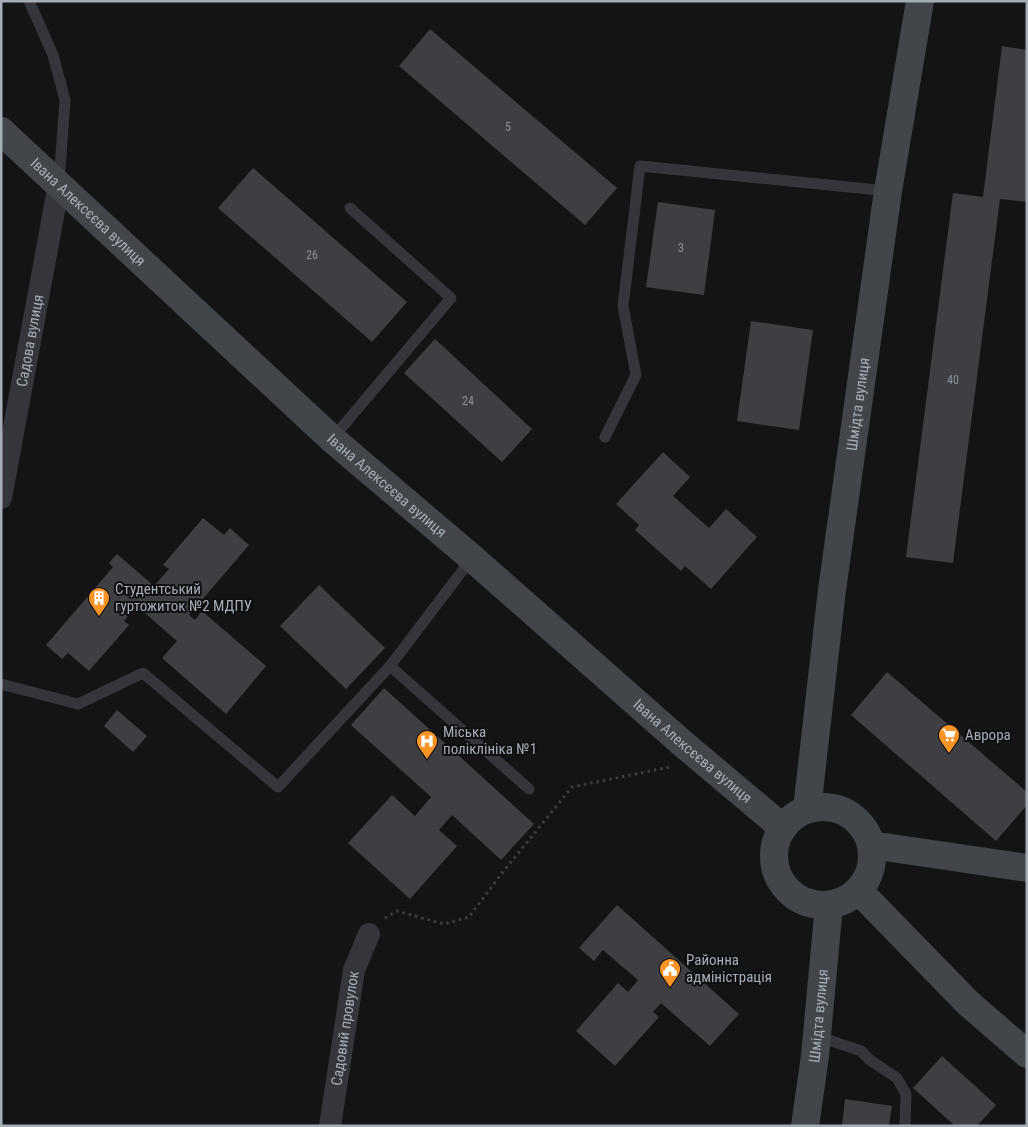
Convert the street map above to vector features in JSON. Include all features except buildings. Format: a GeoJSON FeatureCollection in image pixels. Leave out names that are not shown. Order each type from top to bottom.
{"type":"FeatureCollection","features":[{"type":"Feature","properties":{"kind":"street","name":"Шмідта вулиця"},"geometry":{"type":"LineString","coordinates":[[807,809],[832,590],[888,191],[920,1]]}},
{"type":"Feature","properties":{"kind":"street","name":"Івана Алексєєва вулиця"},"geometry":{"type":"LineString","coordinates":[[1,131],[332,439],[783,828]]}},
{"type":"Feature","properties":{"kind":"street","name":"Садова вулиця"},"geometry":{"type":"LineString","coordinates":[[1,498],[59,184]]}},
{"type":"Feature","properties":{"kind":"street"},"geometry":{"type":"LineString","coordinates":[[823,806],[839,809],[854,817],[865,830],[871,845],[872,861],[867,877],[858,890],[844,900],[829,904],[812,904],[798,898],[786,887],[778,874],[774,858],[776,842],[783,828],[793,816],[807,809],[823,806]]}},
{"type":"Feature","properties":{"kind":"street"},"geometry":{"type":"LineString","coordinates":[[871,845],[1027,868]]}},
{"type":"Feature","properties":{"kind":"street"},"geometry":{"type":"LineString","coordinates":[[858,890],[968,1003],[1027,1054]]}},
{"type":"Feature","properties":{"kind":"street","name":"Шмідта вулиця"},"geometry":{"type":"LineString","coordinates":[[805,1126],[817,1036],[829,904]]}},
{"type":"Feature","properties":{"kind":"street","name":"Садовий провулок"},"geometry":{"type":"LineString","coordinates":[[330,1126],[354,970],[369,934]]}},
{"type":"Feature","properties":{"kind":"lane"},"geometry":{"type":"LineString","coordinates":[[29,1],[53,55],[65,100],[59,184]]}},
{"type":"Feature","properties":{"kind":"lane"},"geometry":{"type":"LineString","coordinates":[[605,437],[636,375],[623,306],[640,166],[888,191]]}},
{"type":"Feature","properties":{"kind":"lane"},"geometry":{"type":"LineString","coordinates":[[332,439],[451,298],[350,208]]}},
{"type":"Feature","properties":{"kind":"lane"},"geometry":{"type":"LineString","coordinates":[[1,684],[78,704],[143,673],[278,787],[390,666],[472,558]]}},
{"type":"Feature","properties":{"kind":"lane"},"geometry":{"type":"LineString","coordinates":[[390,666],[529,789]]}},
{"type":"Feature","properties":{"kind":"lane"},"geometry":{"type":"LineString","coordinates":[[817,1036],[862,1051],[870,1060],[897,1078],[906,1094],[905,1126]]}},
{"type":"Feature","properties":{"kind":"path"},"geometry":{"type":"LineString","coordinates":[[369,934],[384,918],[398,912],[444,924],[469,917],[572,787],[704,760]]}},
{"type":"Feature","properties":{"kind":"place","name":"Студентський гуртожиток №2 МДПУ"},"geometry":{"type":"Point","coordinates":[99,617]}},
{"type":"Feature","properties":{"kind":"place","name":"Аврора"},"geometry":{"type":"Point","coordinates":[949,754]}},
{"type":"Feature","properties":{"kind":"place","name":"Міська поліклініка №1"},"geometry":{"type":"Point","coordinates":[427,760]}},
{"type":"Feature","properties":{"kind":"place","name":"Районна адміністрація"},"geometry":{"type":"Point","coordinates":[670,988]}}]}
